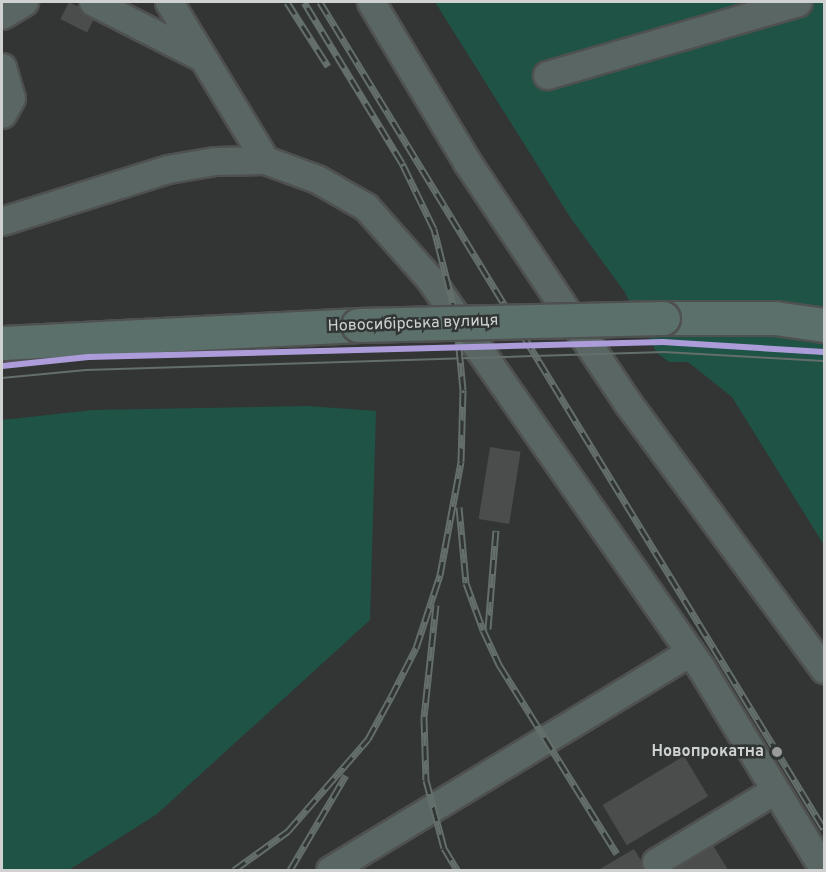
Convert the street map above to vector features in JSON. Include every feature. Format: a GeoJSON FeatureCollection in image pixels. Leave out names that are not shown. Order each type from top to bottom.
{"type":"FeatureCollection","features":[{"type":"Feature","properties":{"kind":"main road","name":"Новосибірська вулиця"},"geometry":{"type":"LineString","coordinates":[[2,343],[358,325],[663,318],[776,318],[825,325]]}},
{"type":"Feature","properties":{"kind":"lane"},"geometry":{"type":"LineString","coordinates":[[2,15],[24,2]]}},
{"type":"Feature","properties":{"kind":"lane"},"geometry":{"type":"LineString","coordinates":[[93,2],[204,59]]}},
{"type":"Feature","properties":{"kind":"lane"},"geometry":{"type":"LineString","coordinates":[[169,2],[265,160]]}},
{"type":"Feature","properties":{"kind":"lane"},"geometry":{"type":"LineString","coordinates":[[371,2],[466,162],[627,402],[825,669]]}},
{"type":"Feature","properties":{"kind":"lane"},"geometry":{"type":"LineString","coordinates":[[547,75],[798,2]]}},
{"type":"Feature","properties":{"kind":"lane"},"geometry":{"type":"LineString","coordinates":[[2,67],[11,98],[2,114]]}},
{"type":"Feature","properties":{"kind":"lane"},"geometry":{"type":"LineString","coordinates":[[2,221],[168,169],[265,160],[317,179],[366,207],[400,241],[690,652],[825,870]]}},
{"type":"Feature","properties":{"kind":"lane"},"geometry":{"type":"LineString","coordinates":[[330,870],[690,652]]}},
{"type":"Feature","properties":{"kind":"lane"},"geometry":{"type":"LineString","coordinates":[[656,862],[776,789]]}},
{"type":"Feature","properties":{"kind":"green space"},"geometry":{"type":"Polygon","coordinates":[[[435,2],[824,2],[824,545],[732,397],[688,362],[669,362],[657,353],[624,291],[570,217],[435,2]]]}},
{"type":"Feature","properties":{"kind":"green space"},"geometry":{"type":"Polygon","coordinates":[[[308,406],[376,411],[370,620],[157,814],[69,870],[2,870],[2,420],[93,410],[308,406]]]}},
{"type":"Feature","properties":{"kind":"building"},"geometry":{"type":"Polygon","coordinates":[[[69,2],[96,16],[87,33],[60,19],[69,2]]]}},
{"type":"Feature","properties":{"kind":"building"},"geometry":{"type":"Polygon","coordinates":[[[490,447],[521,452],[509,524],[479,519],[490,447]]]}},
{"type":"Feature","properties":{"kind":"building"},"geometry":{"type":"Polygon","coordinates":[[[684,756],[708,796],[627,845],[603,805],[684,756]]]}},
{"type":"Feature","properties":{"kind":"building"},"geometry":{"type":"Polygon","coordinates":[[[709,839],[728,870],[658,870],[709,839]]]}},
{"type":"Feature","properties":{"kind":"building"},"geometry":{"type":"Polygon","coordinates":[[[634,849],[647,870],[598,870],[634,849]]]}},
{"type":"Feature","properties":{"kind":"tram line"},"geometry":{"type":"LineString","coordinates":[[2,378],[86,370],[664,352],[824,361]]}},
{"type":"Feature","properties":{"kind":"railway"},"geometry":{"type":"LineString","coordinates":[[287,2],[328,66]]}},
{"type":"Feature","properties":{"kind":"railway"},"geometry":{"type":"LineString","coordinates":[[234,870],[288,831],[368,739],[416,648],[440,575],[461,462],[463,390],[456,316],[434,229],[402,163],[304,2]]}},
{"type":"Feature","properties":{"kind":"railway"},"geometry":{"type":"LineString","coordinates":[[320,2],[824,829]]}},
{"type":"Feature","properties":{"kind":"railway"},"geometry":{"type":"LineString","coordinates":[[459,507],[466,583],[483,630],[500,666],[617,854]]}},
{"type":"Feature","properties":{"kind":"railway"},"geometry":{"type":"LineString","coordinates":[[488,629],[496,530]]}},
{"type":"Feature","properties":{"kind":"railway"},"geometry":{"type":"LineString","coordinates":[[436,605],[424,718],[426,780],[444,848],[457,870]]}},
{"type":"Feature","properties":{"kind":"railway"},"geometry":{"type":"LineString","coordinates":[[290,870],[346,775]]}},
{"type":"Feature","properties":{"kind":"transit line"},"geometry":{"type":"LineString","coordinates":[[2,366],[89,357],[663,342],[824,352]]}},
{"type":"Feature","properties":{"kind":"place","name":"Новопрокатна"},"geometry":{"type":"Point","coordinates":[777,752]}}]}
